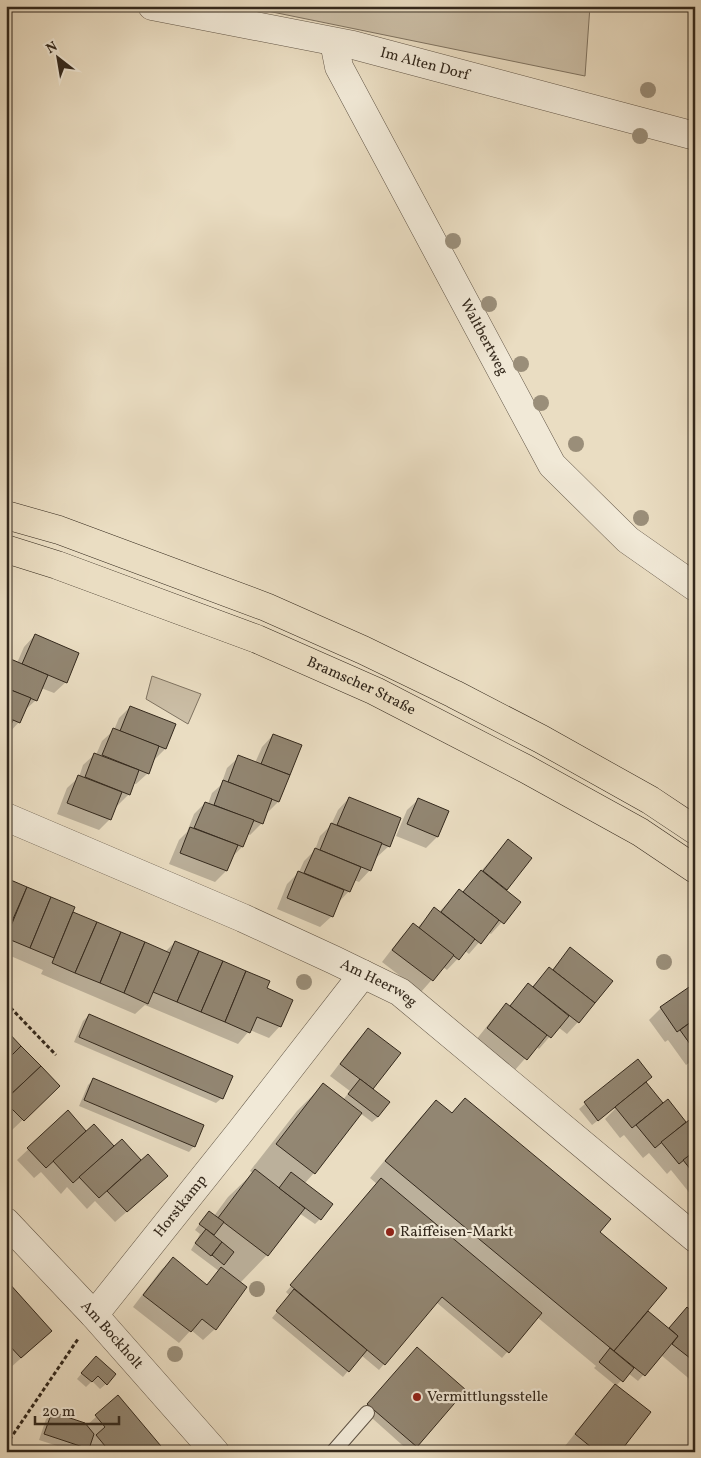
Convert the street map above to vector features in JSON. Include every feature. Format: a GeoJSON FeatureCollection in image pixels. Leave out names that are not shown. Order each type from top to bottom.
{"type":"FeatureCollection","features":[{"type":"Feature","properties":{"kind":"highway"},"geometry":{"type":"LineString","coordinates":[[6,514],[59,530],[266,607],[363,650],[541,739],[650,800],[695,830]]}},
{"type":"Feature","properties":{"kind":"highway","name":"Bramscher Straße"},"geometry":{"type":"LineString","coordinates":[[6,549],[57,565],[258,639],[375,691],[510,760],[624,823],[695,869]]}},
{"type":"Feature","properties":{"kind":"street","name":"Im Alten Dorf"},"geometry":{"type":"LineString","coordinates":[[152,6],[334,42],[695,136]]}},
{"type":"Feature","properties":{"kind":"street","name":"Waltbertweg"},"geometry":{"type":"LineString","coordinates":[[334,42],[339,67],[552,465],[628,540],[695,587]]}},
{"type":"Feature","properties":{"kind":"street","name":"Am Heerweg"},"geometry":{"type":"LineString","coordinates":[[6,817],[243,918],[400,992],[695,1238]]}},
{"type":"Feature","properties":{"kind":"street","name":"Horstkamp"},"geometry":{"type":"LineString","coordinates":[[94,1315],[363,974]]}},
{"type":"Feature","properties":{"kind":"street","name":"Am Bockholt"},"geometry":{"type":"LineString","coordinates":[[6,1222],[94,1315],[215,1452]]}},
{"type":"Feature","properties":{"kind":"lane"},"geometry":{"type":"LineString","coordinates":[[333,1452],[367,1413]]}},
{"type":"Feature","properties":{"kind":"path"},"geometry":{"type":"LineString","coordinates":[[6,1003],[56,1055]]}},
{"type":"Feature","properties":{"kind":"path"},"geometry":{"type":"LineString","coordinates":[[6,1445],[94,1315]]}},
{"type":"Feature","properties":{"kind":"shaded area"},"geometry":{"type":"Polygon","coordinates":[[[243,6],[590,6],[585,76],[243,6]]]}},
{"type":"Feature","properties":{"kind":"shaded area"},"geometry":{"type":"Polygon","coordinates":[[[152,676],[201,694],[188,724],[146,699],[152,676]]]}},
{"type":"Feature","properties":{"kind":"building"},"geometry":{"type":"Polygon","coordinates":[[[35,634],[79,653],[67,683],[22,664],[35,634]]]}},
{"type":"Feature","properties":{"kind":"building"},"geometry":{"type":"Polygon","coordinates":[[[6,657],[48,675],[37,701],[6,688],[6,657]]]}},
{"type":"Feature","properties":{"kind":"building"},"geometry":{"type":"Polygon","coordinates":[[[6,688],[31,698],[20,723],[6,717],[6,688]]]}},
{"type":"Feature","properties":{"kind":"building"},"geometry":{"type":"Polygon","coordinates":[[[130,706],[176,724],[166,749],[120,731],[130,706]]]}},
{"type":"Feature","properties":{"kind":"building"},"geometry":{"type":"Polygon","coordinates":[[[6,717],[13,720],[6,736],[6,717]]]}},
{"type":"Feature","properties":{"kind":"building"},"geometry":{"type":"Polygon","coordinates":[[[113,728],[159,746],[149,774],[102,755],[113,728]]]}},
{"type":"Feature","properties":{"kind":"building"},"geometry":{"type":"Polygon","coordinates":[[[273,734],[302,745],[290,775],[261,764],[273,734]]]}},
{"type":"Feature","properties":{"kind":"building"},"geometry":{"type":"Polygon","coordinates":[[[94,753],[139,770],[130,795],[85,777],[94,753]]]}},
{"type":"Feature","properties":{"kind":"building"},"geometry":{"type":"Polygon","coordinates":[[[238,755],[290,775],[279,802],[228,782],[238,755]]]}},
{"type":"Feature","properties":{"kind":"building"},"geometry":{"type":"Polygon","coordinates":[[[78,775],[122,792],[111,820],[67,803],[78,775]]]}},
{"type":"Feature","properties":{"kind":"building"},"geometry":{"type":"Polygon","coordinates":[[[223,780],[272,799],[263,824],[214,805],[223,780]]]}},
{"type":"Feature","properties":{"kind":"building"},"geometry":{"type":"Polygon","coordinates":[[[349,797],[401,818],[390,847],[337,825],[349,797]]]}},
{"type":"Feature","properties":{"kind":"building"},"geometry":{"type":"Polygon","coordinates":[[[418,798],[449,811],[438,837],[407,824],[418,798]]]}},
{"type":"Feature","properties":{"kind":"building"},"geometry":{"type":"Polygon","coordinates":[[[205,802],[254,820],[243,847],[194,828],[205,802]]]}},
{"type":"Feature","properties":{"kind":"building"},"geometry":{"type":"Polygon","coordinates":[[[331,823],[382,843],[371,871],[320,850],[331,823]]]}},
{"type":"Feature","properties":{"kind":"building"},"geometry":{"type":"Polygon","coordinates":[[[190,827],[238,845],[227,871],[180,853],[190,827]]]}},
{"type":"Feature","properties":{"kind":"building"},"geometry":{"type":"Polygon","coordinates":[[[508,839],[532,858],[507,890],[483,871],[508,839]]]}},
{"type":"Feature","properties":{"kind":"building"},"geometry":{"type":"Polygon","coordinates":[[[315,848],[361,867],[350,892],[304,873],[315,848]]]}},
{"type":"Feature","properties":{"kind":"building"},"geometry":{"type":"Polygon","coordinates":[[[481,870],[521,902],[504,924],[463,892],[481,870]]]}},
{"type":"Feature","properties":{"kind":"building"},"geometry":{"type":"Polygon","coordinates":[[[298,871],[344,890],[333,917],[287,898],[298,871]]]}},
{"type":"Feature","properties":{"kind":"building"},"geometry":{"type":"Polygon","coordinates":[[[6,878],[27,887],[6,935],[6,878]]]}},
{"type":"Feature","properties":{"kind":"building"},"geometry":{"type":"Polygon","coordinates":[[[27,887],[51,897],[30,948],[6,938],[27,887]]]}},
{"type":"Feature","properties":{"kind":"building"},"geometry":{"type":"Polygon","coordinates":[[[459,889],[499,920],[481,944],[441,912],[459,889]]]}},
{"type":"Feature","properties":{"kind":"building"},"geometry":{"type":"Polygon","coordinates":[[[51,897],[75,907],[54,958],[30,948],[51,897]]]}},
{"type":"Feature","properties":{"kind":"building"},"geometry":{"type":"Polygon","coordinates":[[[434,907],[475,939],[459,960],[419,928],[434,907]]]}},
{"type":"Feature","properties":{"kind":"building"},"geometry":{"type":"Polygon","coordinates":[[[73,912],[97,922],[75,973],[52,963],[73,912]]]}},
{"type":"Feature","properties":{"kind":"building"},"geometry":{"type":"Polygon","coordinates":[[[97,922],[121,932],[100,983],[75,973],[97,922]]]}},
{"type":"Feature","properties":{"kind":"building"},"geometry":{"type":"Polygon","coordinates":[[[413,923],[454,955],[433,981],[392,950],[413,923]]]}},
{"type":"Feature","properties":{"kind":"building"},"geometry":{"type":"Polygon","coordinates":[[[121,932],[145,942],[124,993],[100,983],[121,932]]]}},
{"type":"Feature","properties":{"kind":"building"},"geometry":{"type":"Polygon","coordinates":[[[175,941],[199,951],[177,1002],[153,992],[175,941]]]}},
{"type":"Feature","properties":{"kind":"building"},"geometry":{"type":"Polygon","coordinates":[[[145,942],[170,953],[148,1004],[124,993],[145,942]]]}},
{"type":"Feature","properties":{"kind":"building"},"geometry":{"type":"Polygon","coordinates":[[[570,947],[613,981],[595,1003],[553,970],[570,947]]]}},
{"type":"Feature","properties":{"kind":"building"},"geometry":{"type":"Polygon","coordinates":[[[199,951],[223,961],[201,1012],[177,1002],[199,951]]]}},
{"type":"Feature","properties":{"kind":"building"},"geometry":{"type":"Polygon","coordinates":[[[223,961],[246,971],[225,1022],[201,1012],[223,961]]]}},
{"type":"Feature","properties":{"kind":"building"},"geometry":{"type":"Polygon","coordinates":[[[549,967],[595,1003],[579,1023],[533,987],[549,967]]]}},
{"type":"Feature","properties":{"kind":"building"},"geometry":{"type":"Polygon","coordinates":[[[246,971],[270,981],[267,988],[293,1000],[281,1027],[257,1017],[250,1033],[225,1022],[246,971]]]}},
{"type":"Feature","properties":{"kind":"building"},"geometry":{"type":"Polygon","coordinates":[[[528,983],[569,1016],[551,1038],[510,1006],[528,983]]]}},
{"type":"Feature","properties":{"kind":"building"},"geometry":{"type":"Polygon","coordinates":[[[695,983],[695,1019],[677,1032],[660,1007],[695,983]]]}},
{"type":"Feature","properties":{"kind":"building"},"geometry":{"type":"Polygon","coordinates":[[[506,1003],[547,1035],[527,1060],[487,1028],[506,1003]]]}},
{"type":"Feature","properties":{"kind":"building"},"geometry":{"type":"Polygon","coordinates":[[[89,1014],[233,1076],[223,1099],[79,1037],[89,1014]]]}},
{"type":"Feature","properties":{"kind":"building"},"geometry":{"type":"Polygon","coordinates":[[[695,1019],[695,1051],[680,1030],[695,1019]]]}},
{"type":"Feature","properties":{"kind":"building"},"geometry":{"type":"Polygon","coordinates":[[[368,1028],[401,1053],[373,1089],[340,1064],[368,1028]]]}},
{"type":"Feature","properties":{"kind":"building"},"geometry":{"type":"Polygon","coordinates":[[[6,1030],[21,1046],[6,1061],[6,1030]]]}},
{"type":"Feature","properties":{"kind":"building"},"geometry":{"type":"Polygon","coordinates":[[[21,1046],[41,1066],[6,1099],[6,1061],[21,1046]]]}},
{"type":"Feature","properties":{"kind":"building"},"geometry":{"type":"Polygon","coordinates":[[[638,1059],[652,1077],[598,1121],[584,1102],[638,1059]]]}},
{"type":"Feature","properties":{"kind":"building"},"geometry":{"type":"Polygon","coordinates":[[[41,1066],[60,1086],[24,1121],[6,1103],[6,1099],[41,1066]]]}},
{"type":"Feature","properties":{"kind":"building"},"geometry":{"type":"Polygon","coordinates":[[[93,1078],[204,1125],[195,1147],[84,1100],[93,1078]]]}},
{"type":"Feature","properties":{"kind":"building"},"geometry":{"type":"Polygon","coordinates":[[[360,1079],[390,1102],[378,1117],[348,1094],[360,1079]]]}},
{"type":"Feature","properties":{"kind":"building"},"geometry":{"type":"Polygon","coordinates":[[[646,1082],[663,1103],[632,1128],[615,1107],[646,1082]]]}},
{"type":"Feature","properties":{"kind":"building"},"geometry":{"type":"Polygon","coordinates":[[[323,1083],[362,1113],[315,1174],[276,1144],[323,1083]]]}},
{"type":"Feature","properties":{"kind":"building"},"geometry":{"type":"Polygon","coordinates":[[[465,1098],[611,1219],[600,1232],[667,1288],[614,1351],[385,1161],[436,1100],[452,1113],[465,1098]]]}},
{"type":"Feature","properties":{"kind":"building"},"geometry":{"type":"Polygon","coordinates":[[[668,1099],[686,1122],[655,1148],[636,1125],[668,1099]]]}},
{"type":"Feature","properties":{"kind":"building"},"geometry":{"type":"Polygon","coordinates":[[[68,1110],[86,1131],[46,1168],[27,1148],[68,1110]]]}},
{"type":"Feature","properties":{"kind":"building"},"geometry":{"type":"Polygon","coordinates":[[[693,1117],[695,1120],[695,1151],[679,1164],[661,1142],[693,1117]]]}},
{"type":"Feature","properties":{"kind":"building"},"geometry":{"type":"Polygon","coordinates":[[[94,1124],[114,1146],[73,1183],[53,1161],[94,1124]]]}},
{"type":"Feature","properties":{"kind":"building"},"geometry":{"type":"Polygon","coordinates":[[[122,1139],[141,1160],[99,1198],[79,1177],[122,1139]]]}},
{"type":"Feature","properties":{"kind":"building"},"geometry":{"type":"Polygon","coordinates":[[[695,1151],[695,1175],[683,1160],[695,1151]]]}},
{"type":"Feature","properties":{"kind":"building"},"geometry":{"type":"Polygon","coordinates":[[[148,1154],[168,1176],[127,1212],[107,1191],[148,1154]]]}},
{"type":"Feature","properties":{"kind":"building"},"geometry":{"type":"Polygon","coordinates":[[[255,1169],[305,1208],[268,1256],[218,1218],[255,1169]]]}},
{"type":"Feature","properties":{"kind":"building"},"geometry":{"type":"Polygon","coordinates":[[[291,1172],[333,1204],[321,1220],[279,1188],[291,1172]]]}},
{"type":"Feature","properties":{"kind":"building","name":"Raiffeisen-Markt"},"geometry":{"type":"Polygon","coordinates":[[[381,1178],[542,1313],[509,1353],[442,1297],[385,1365],[290,1285],[381,1178]]]}},
{"type":"Feature","properties":{"kind":"building"},"geometry":{"type":"Polygon","coordinates":[[[209,1211],[224,1222],[214,1235],[199,1224],[209,1211]]]}},
{"type":"Feature","properties":{"kind":"building"},"geometry":{"type":"Polygon","coordinates":[[[206,1229],[222,1242],[211,1256],[195,1243],[206,1229]]]}},
{"type":"Feature","properties":{"kind":"building"},"geometry":{"type":"Polygon","coordinates":[[[222,1242],[234,1252],[224,1265],[212,1255],[222,1242]]]}},
{"type":"Feature","properties":{"kind":"building"},"geometry":{"type":"Polygon","coordinates":[[[173,1257],[207,1285],[221,1267],[247,1287],[216,1330],[202,1319],[191,1332],[143,1295],[173,1257]]]}},
{"type":"Feature","properties":{"kind":"building"},"geometry":{"type":"Polygon","coordinates":[[[8,1282],[52,1331],[21,1358],[6,1342],[6,1283],[8,1282]]]}},
{"type":"Feature","properties":{"kind":"building"},"geometry":{"type":"Polygon","coordinates":[[[294,1289],[367,1350],[349,1372],[276,1311],[294,1289]]]}},
{"type":"Feature","properties":{"kind":"building"},"geometry":{"type":"Polygon","coordinates":[[[687,1307],[695,1314],[695,1362],[672,1344],[678,1336],[669,1328],[687,1307]]]}},
{"type":"Feature","properties":{"kind":"building"},"geometry":{"type":"Polygon","coordinates":[[[648,1311],[678,1336],[645,1376],[614,1351],[648,1311]]]}},
{"type":"Feature","properties":{"kind":"building","name":"Vermittlungsstelle"},"geometry":{"type":"Polygon","coordinates":[[[417,1347],[466,1390],[417,1447],[367,1404],[417,1347]]]}},
{"type":"Feature","properties":{"kind":"building"},"geometry":{"type":"Polygon","coordinates":[[[610,1348],[634,1368],[623,1382],[599,1362],[610,1348]]]}},
{"type":"Feature","properties":{"kind":"building"},"geometry":{"type":"Polygon","coordinates":[[[96,1356],[116,1374],[107,1385],[98,1376],[92,1382],[81,1373],[96,1356]]]}},
{"type":"Feature","properties":{"kind":"building"},"geometry":{"type":"Polygon","coordinates":[[[615,1384],[651,1412],[620,1452],[597,1452],[575,1434],[615,1384]]]}},
{"type":"Feature","properties":{"kind":"building"},"geometry":{"type":"Polygon","coordinates":[[[118,1395],[166,1452],[110,1452],[96,1435],[105,1427],[95,1415],[118,1395]]]}},
{"type":"Feature","properties":{"kind":"building"},"geometry":{"type":"Polygon","coordinates":[[[52,1412],[85,1423],[94,1434],[89,1449],[44,1434],[52,1412]]]}},
{"type":"Feature","properties":{"kind":"place","name":"Raiffeisen-Markt"},"geometry":{"type":"Point","coordinates":[390,1232]}},
{"type":"Feature","properties":{"kind":"place","name":"Vermittlungsstelle"},"geometry":{"type":"Point","coordinates":[417,1397]}}]}
